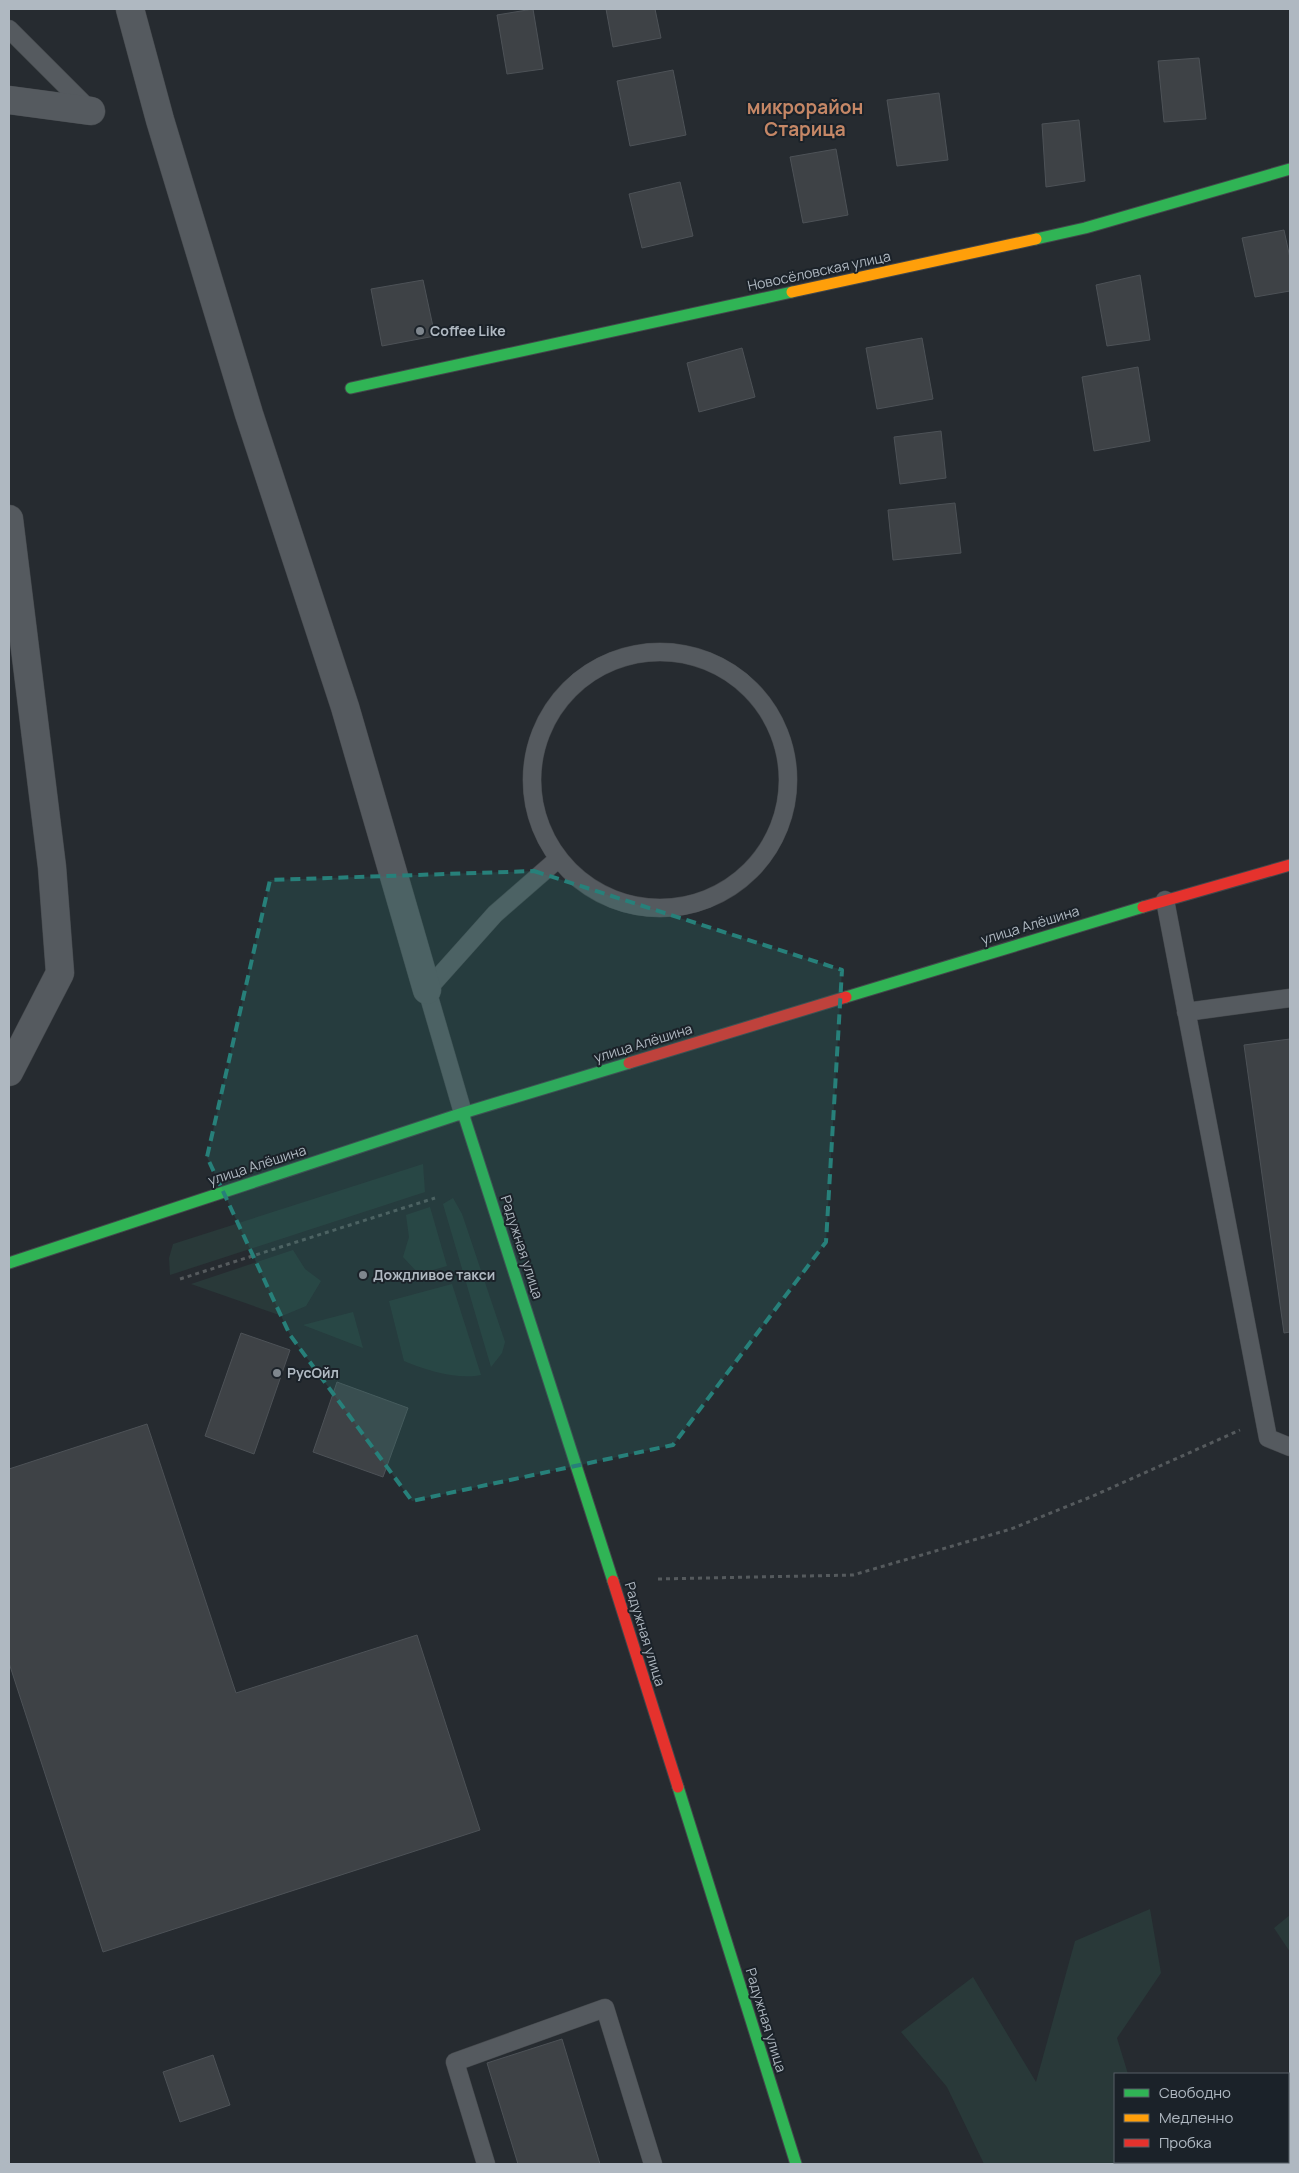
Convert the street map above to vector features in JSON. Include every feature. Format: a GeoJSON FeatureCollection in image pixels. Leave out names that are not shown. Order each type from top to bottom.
{"type":"FeatureCollection","features":[{"type":"Feature","properties":{"kind":"street"},"geometry":{"type":"LineString","coordinates":[[130,9],[165,139],[249,414],[345,708],[427,990]]}},
{"type":"Feature","properties":{"kind":"street"},"geometry":{"type":"LineString","coordinates":[[9,100],[91,111]]}},
{"type":"Feature","properties":{"kind":"street","name":"Новосёловская улица"},"geometry":{"type":"LineString","coordinates":[[351,388],[1084,228],[1290,168]]}},
{"type":"Feature","properties":{"kind":"street"},"geometry":{"type":"LineString","coordinates":[[9,519],[52,867],[60,973],[9,1072]]}},
{"type":"Feature","properties":{"kind":"street","name":"улица Алёшина"},"geometry":{"type":"LineString","coordinates":[[9,1263],[463,1113],[1164,900],[1290,865]]}},
{"type":"Feature","properties":{"kind":"street","name":"Радужная улица"},"geometry":{"type":"LineString","coordinates":[[463,1113],[552,1387],[796,2164]]}},
{"type":"Feature","properties":{"kind":"lane"},"geometry":{"type":"LineString","coordinates":[[9,29],[91,111]]}},
{"type":"Feature","properties":{"kind":"lane"},"geometry":{"type":"LineString","coordinates":[[656,651],[696,656],[733,674],[762,702],[783,741],[789,785],[779,829],[755,867],[720,894],[678,908],[633,906],[592,888],[558,859],[539,823],[531,783],[537,743],[554,707],[582,678],[617,658],[656,651]]}},
{"type":"Feature","properties":{"kind":"lane"},"geometry":{"type":"LineString","coordinates":[[463,1113],[427,990],[495,914],[558,859]]}},
{"type":"Feature","properties":{"kind":"lane"},"geometry":{"type":"LineString","coordinates":[[1164,900],[1268,1438],[1290,1447]]}},
{"type":"Feature","properties":{"kind":"lane"},"geometry":{"type":"LineString","coordinates":[[1186,1012],[1290,998]]}},
{"type":"Feature","properties":{"kind":"lane"},"geometry":{"type":"LineString","coordinates":[[486,2164],[455,2062],[605,2008],[653,2164]]}},
{"type":"Feature","properties":{"kind":"path"},"geometry":{"type":"LineString","coordinates":[[180,1279],[435,1198]]}},
{"type":"Feature","properties":{"kind":"path"},"geometry":{"type":"LineString","coordinates":[[658,1579],[853,1575],[1011,1529],[1093,1496],[1235,1431],[1265,1422]]}},
{"type":"Feature","properties":{"kind":"highlighted area"},"geometry":{"type":"Polygon","coordinates":[[[534,871],[842,970],[826,1242],[673,1445],[412,1501],[290,1335],[207,1157],[270,880],[534,871]]]}},
{"type":"Feature","properties":{"kind":"shaded area"},"geometry":{"type":"Polygon","coordinates":[[[423,1164],[425,1192],[170,1275],[169,1258],[173,1244],[423,1164]]]}},
{"type":"Feature","properties":{"kind":"shaded area"},"geometry":{"type":"Polygon","coordinates":[[[453,1198],[462,1214],[505,1342],[502,1353],[491,1367],[443,1204],[453,1198]]]}},
{"type":"Feature","properties":{"kind":"shaded area"},"geometry":{"type":"Polygon","coordinates":[[[430,1207],[447,1266],[419,1274],[403,1257],[409,1237],[406,1215],[430,1207]]]}},
{"type":"Feature","properties":{"kind":"shaded area"},"geometry":{"type":"Polygon","coordinates":[[[293,1250],[305,1269],[321,1281],[306,1306],[282,1316],[191,1284],[293,1250]]]}},
{"type":"Feature","properties":{"kind":"shaded area"},"geometry":{"type":"Polygon","coordinates":[[[452,1284],[481,1375],[452,1375],[432,1371],[404,1361],[389,1301],[452,1284]]]}},
{"type":"Feature","properties":{"kind":"shaded area"},"geometry":{"type":"Polygon","coordinates":[[[353,1312],[363,1348],[303,1325],[353,1312]]]}},
{"type":"Feature","properties":{"kind":"shaded area"},"geometry":{"type":"Polygon","coordinates":[[[1150,1909],[1161,1973],[1117,2038],[1128,2073],[1114,2073],[1114,2163],[1161,2164],[984,2164],[947,2087],[901,2032],[973,1977],[1036,2082],[1075,1941],[1150,1909]]]}},
{"type":"Feature","properties":{"kind":"shaded area"},"geometry":{"type":"Polygon","coordinates":[[[1290,1915],[1290,1952],[1274,1928],[1290,1915]]]}},
{"type":"Feature","properties":{"kind":"building"},"geometry":{"type":"Polygon","coordinates":[[[533,9],[543,69],[507,74],[497,15],[533,9]]]}},
{"type":"Feature","properties":{"kind":"building"},"geometry":{"type":"Polygon","coordinates":[[[606,9],[655,9],[661,38],[613,47],[606,9]]]}},
{"type":"Feature","properties":{"kind":"building"},"geometry":{"type":"Polygon","coordinates":[[[1199,58],[1206,119],[1164,122],[1158,61],[1199,58]]]}},
{"type":"Feature","properties":{"kind":"building"},"geometry":{"type":"Polygon","coordinates":[[[673,70],[686,135],[630,146],[617,81],[673,70]]]}},
{"type":"Feature","properties":{"kind":"building"},"geometry":{"type":"Polygon","coordinates":[[[939,93],[948,160],[897,166],[887,100],[939,93]]]}},
{"type":"Feature","properties":{"kind":"building"},"geometry":{"type":"Polygon","coordinates":[[[1079,120],[1085,181],[1046,187],[1042,124],[1079,120]]]}},
{"type":"Feature","properties":{"kind":"building"},"geometry":{"type":"Polygon","coordinates":[[[836,149],[848,215],[803,223],[790,157],[836,149]]]}},
{"type":"Feature","properties":{"kind":"building"},"geometry":{"type":"Polygon","coordinates":[[[680,182],[693,236],[642,248],[629,194],[680,182]]]}},
{"type":"Feature","properties":{"kind":"building"},"geometry":{"type":"Polygon","coordinates":[[[1284,230],[1290,258],[1290,291],[1255,297],[1242,238],[1284,230]]]}},
{"type":"Feature","properties":{"kind":"building"},"geometry":{"type":"Polygon","coordinates":[[[1140,275],[1150,340],[1107,346],[1096,285],[1140,275]]]}},
{"type":"Feature","properties":{"kind":"building"},"geometry":{"type":"Polygon","coordinates":[[[423,280],[435,336],[382,346],[371,289],[423,280]]]}},
{"type":"Feature","properties":{"kind":"building"},"geometry":{"type":"Polygon","coordinates":[[[922,338],[933,399],[877,409],[866,348],[922,338]]]}},
{"type":"Feature","properties":{"kind":"building"},"geometry":{"type":"Polygon","coordinates":[[[742,348],[755,397],[699,412],[687,363],[742,348]]]}},
{"type":"Feature","properties":{"kind":"building"},"geometry":{"type":"Polygon","coordinates":[[[1138,367],[1150,441],[1094,451],[1082,377],[1138,367]]]}},
{"type":"Feature","properties":{"kind":"building"},"geometry":{"type":"Polygon","coordinates":[[[941,431],[946,478],[900,484],[894,437],[941,431]]]}},
{"type":"Feature","properties":{"kind":"building"},"geometry":{"type":"Polygon","coordinates":[[[955,503],[961,553],[893,560],[888,510],[955,503]]]}},
{"type":"Feature","properties":{"kind":"building"},"geometry":{"type":"Polygon","coordinates":[[[1290,1039],[1290,1332],[1284,1333],[1244,1045],[1290,1039]]]}},
{"type":"Feature","properties":{"kind":"building"},"geometry":{"type":"Polygon","coordinates":[[[241,1333],[290,1350],[254,1454],[205,1436],[241,1333]]]}},
{"type":"Feature","properties":{"kind":"building"},"geometry":{"type":"Polygon","coordinates":[[[337,1382],[408,1408],[383,1477],[313,1452],[337,1382]]]}},
{"type":"Feature","properties":{"kind":"building"},"geometry":{"type":"Polygon","coordinates":[[[147,1424],[236,1693],[417,1635],[480,1830],[103,1952],[9,1663],[9,1469],[147,1424]]]}},
{"type":"Feature","properties":{"kind":"building"},"geometry":{"type":"Polygon","coordinates":[[[562,2039],[600,2164],[518,2164],[487,2063],[562,2039]]]}},
{"type":"Feature","properties":{"kind":"building"},"geometry":{"type":"Polygon","coordinates":[[[213,2055],[230,2105],[180,2122],[163,2072],[213,2055]]]}},
{"type":"Feature","properties":{"kind":"traffic: fast"},"geometry":{"type":"LineString","coordinates":[[1036,239],[1085,228],[1290,169]]}},
{"type":"Feature","properties":{"kind":"traffic: fast"},"geometry":{"type":"LineString","coordinates":[[351,388],[792,292]]}},
{"type":"Feature","properties":{"kind":"traffic: fast"},"geometry":{"type":"LineString","coordinates":[[846,997],[1143,907]]}},
{"type":"Feature","properties":{"kind":"traffic: fast"},"geometry":{"type":"LineString","coordinates":[[9,1263],[463,1113],[629,1063]]}},
{"type":"Feature","properties":{"kind":"traffic: fast"},"geometry":{"type":"LineString","coordinates":[[463,1113],[613,1581]]}},
{"type":"Feature","properties":{"kind":"traffic: fast"},"geometry":{"type":"LineString","coordinates":[[678,1787],[796,2164]]}},
{"type":"Feature","properties":{"kind":"traffic: slow"},"geometry":{"type":"LineString","coordinates":[[792,292],[1036,239]]}},
{"type":"Feature","properties":{"kind":"traffic: jam"},"geometry":{"type":"LineString","coordinates":[[1143,907],[1290,865]]}},
{"type":"Feature","properties":{"kind":"traffic: jam"},"geometry":{"type":"LineString","coordinates":[[629,1063],[846,997]]}},
{"type":"Feature","properties":{"kind":"traffic: jam"},"geometry":{"type":"LineString","coordinates":[[613,1581],[678,1787]]}},
{"type":"Feature","properties":{"kind":"place","name":"Coffee Like"},"geometry":{"type":"Point","coordinates":[420,331]}},
{"type":"Feature","properties":{"kind":"place","name":"Дождливое такси"},"geometry":{"type":"Point","coordinates":[363,1275]}},
{"type":"Feature","properties":{"kind":"place","name":"РусОйл"},"geometry":{"type":"Point","coordinates":[277,1373]}},
{"type":"Feature","properties":{"kind":"district","name":"микрорайон Старица"},"geometry":{"type":"Point","coordinates":[805,118]}}]}
